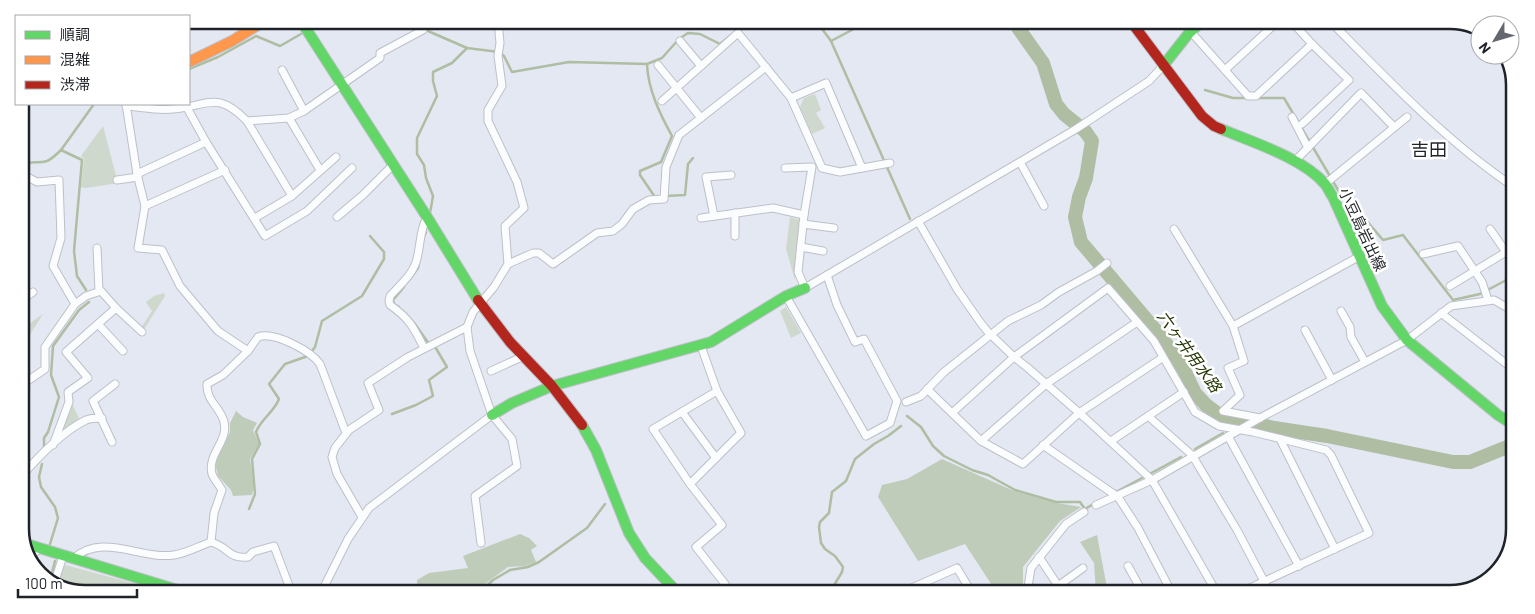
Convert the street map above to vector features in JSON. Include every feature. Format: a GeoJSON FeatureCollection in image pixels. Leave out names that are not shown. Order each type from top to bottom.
{"type":"FeatureCollection","features":[{"type":"Feature","properties":{"kind":"street"},"geometry":{"type":"LineString","coordinates":[[190,62],[232,41],[251,29]]}},
{"type":"Feature","properties":{"kind":"street"},"geometry":{"type":"LineString","coordinates":[[308,29],[481,305],[510,342],[552,386],[580,422],[596,450],[629,533],[645,558],[670,585]]}},
{"type":"Feature","properties":{"kind":"street"},"geometry":{"type":"LineString","coordinates":[[499,29],[502,86],[488,110],[488,120],[517,182],[524,208],[505,226],[508,264]]}},
{"type":"Feature","properties":{"kind":"street","name":"小豆島岩出線"},"geometry":{"type":"LineString","coordinates":[[1136,29],[1187,98],[1202,116],[1214,126],[1295,161],[1327,182],[1382,306],[1407,340],[1506,420]]}},
{"type":"Feature","properties":{"kind":"street"},"geometry":{"type":"LineString","coordinates":[[325,585],[348,539],[369,508],[492,415],[512,403],[552,386],[711,342],[786,296],[805,288],[1076,129],[1149,81],[1193,29]]}},
{"type":"Feature","properties":{"kind":"street"},"geometry":{"type":"LineString","coordinates":[[1225,70],[1269,29]]}},
{"type":"Feature","properties":{"kind":"street"},"geometry":{"type":"LineString","coordinates":[[1298,29],[1348,80],[1302,124]]}},
{"type":"Feature","properties":{"kind":"street"},"geometry":{"type":"LineString","coordinates":[[1338,29],[1453,140],[1506,182]]}},
{"type":"Feature","properties":{"kind":"street"},"geometry":{"type":"LineString","coordinates":[[247,121],[289,118],[304,112],[380,58],[380,53],[423,30]]}},
{"type":"Feature","properties":{"kind":"street"},"geometry":{"type":"LineString","coordinates":[[1190,32],[1248,96],[1256,96],[1312,44]]}},
{"type":"Feature","properties":{"kind":"street"},"geometry":{"type":"LineString","coordinates":[[662,101],[738,33],[791,98],[822,168],[840,172],[890,163]]}},
{"type":"Feature","properties":{"kind":"street"},"geometry":{"type":"LineString","coordinates":[[680,41],[701,66]]}},
{"type":"Feature","properties":{"kind":"street"},"geometry":{"type":"LineString","coordinates":[[658,66],[701,118]]}},
{"type":"Feature","properties":{"kind":"street"},"geometry":{"type":"LineString","coordinates":[[481,543],[475,496],[517,466],[512,439],[492,415],[470,351],[467,327],[473,312],[481,305],[508,264],[533,253],[539,253],[553,264],[597,233],[613,231],[622,224],[634,209],[648,200],[664,199],[666,167],[679,135],[766,67]]}},
{"type":"Feature","properties":{"kind":"street"},"geometry":{"type":"LineString","coordinates":[[282,70],[304,112]]}},
{"type":"Feature","properties":{"kind":"street"},"geometry":{"type":"LineString","coordinates":[[791,98],[826,83],[862,168]]}},
{"type":"Feature","properties":{"kind":"street"},"geometry":{"type":"LineString","coordinates":[[1295,161],[1361,94],[1394,127]]}},
{"type":"Feature","properties":{"kind":"street"},"geometry":{"type":"LineString","coordinates":[[248,351],[218,331],[180,286],[162,250],[138,248],[145,206],[137,176],[126,105],[172,109],[217,101],[234,108],[247,121],[292,196]]}},
{"type":"Feature","properties":{"kind":"street"},"geometry":{"type":"LineString","coordinates":[[186,106],[206,142],[266,236],[307,211],[352,168]]}},
{"type":"Feature","properties":{"kind":"street"},"geometry":{"type":"LineString","coordinates":[[1292,117],[1311,145]]}},
{"type":"Feature","properties":{"kind":"street"},"geometry":{"type":"LineString","coordinates":[[1327,182],[1407,117]]}},
{"type":"Feature","properties":{"kind":"street"},"geometry":{"type":"LineString","coordinates":[[289,118],[320,170]]}},
{"type":"Feature","properties":{"kind":"street"},"geometry":{"type":"LineString","coordinates":[[117,180],[137,176],[206,142]]}},
{"type":"Feature","properties":{"kind":"street"},"geometry":{"type":"LineString","coordinates":[[254,218],[292,196],[336,157]]}},
{"type":"Feature","properties":{"kind":"street"},"geometry":{"type":"LineString","coordinates":[[1020,162],[1044,206]]}},
{"type":"Feature","properties":{"kind":"street"},"geometry":{"type":"LineString","coordinates":[[338,217],[394,165]]}},
{"type":"Feature","properties":{"kind":"street"},"geometry":{"type":"LineString","coordinates":[[785,168],[812,168],[804,215],[798,272],[805,288]]}},
{"type":"Feature","properties":{"kind":"street"},"geometry":{"type":"LineString","coordinates":[[145,206],[225,170]]}},
{"type":"Feature","properties":{"kind":"street"},"geometry":{"type":"LineString","coordinates":[[714,216],[706,177],[731,175]]}},
{"type":"Feature","properties":{"kind":"street"},"geometry":{"type":"LineString","coordinates":[[29,178],[37,182],[59,180],[61,238],[53,266],[75,304]]}},
{"type":"Feature","properties":{"kind":"street"},"geometry":{"type":"LineString","coordinates":[[701,218],[773,208],[804,215]]}},
{"type":"Feature","properties":{"kind":"street"},"geometry":{"type":"LineString","coordinates":[[735,213],[735,236]]}},
{"type":"Feature","properties":{"kind":"street"},"geometry":{"type":"LineString","coordinates":[[424,348],[412,324],[403,314],[390,306],[389,301],[390,296],[413,270],[422,230],[427,217]]}},
{"type":"Feature","properties":{"kind":"street"},"geometry":{"type":"LineString","coordinates":[[918,221],[957,289],[992,336],[1079,412],[1152,480],[1212,585]]}},
{"type":"Feature","properties":{"kind":"street"},"geometry":{"type":"LineString","coordinates":[[803,224],[834,228]]}},
{"type":"Feature","properties":{"kind":"street"},"geometry":{"type":"LineString","coordinates":[[1174,229],[1233,326],[1244,361],[1228,368],[1240,395],[1223,411],[1260,418]]}},
{"type":"Feature","properties":{"kind":"street"},"geometry":{"type":"LineString","coordinates":[[1450,286],[1506,252],[1490,229]]}},
{"type":"Feature","properties":{"kind":"street"},"geometry":{"type":"LineString","coordinates":[[1423,254],[1458,246],[1486,294],[1506,308]]}},
{"type":"Feature","properties":{"kind":"street"},"geometry":{"type":"LineString","coordinates":[[801,247],[824,251]]}},
{"type":"Feature","properties":{"kind":"street"},"geometry":{"type":"LineString","coordinates":[[97,248],[99,291]]}},
{"type":"Feature","properties":{"kind":"street"},"geometry":{"type":"LineString","coordinates":[[1233,326],[1360,256]]}},
{"type":"Feature","properties":{"kind":"street"},"geometry":{"type":"LineString","coordinates":[[906,402],[920,396],[944,372],[1008,322],[1041,305],[1107,263]]}},
{"type":"Feature","properties":{"kind":"street"},"geometry":{"type":"LineString","coordinates":[[786,296],[866,436],[890,424],[897,401],[864,339],[855,342],[837,305],[827,274]]}},
{"type":"Feature","properties":{"kind":"street"},"geometry":{"type":"LineString","coordinates":[[952,413],[1014,357],[1108,288],[1154,341],[1162,358],[1195,412],[1219,426],[1280,438],[1326,450],[1331,455],[1369,533],[1260,585]]}},
{"type":"Feature","properties":{"kind":"street"},"geometry":{"type":"LineString","coordinates":[[29,379],[45,368],[45,347],[75,304],[86,296],[99,291]]}},
{"type":"Feature","properties":{"kind":"street"},"geometry":{"type":"LineString","coordinates":[[99,291],[142,332]]}},
{"type":"Feature","properties":{"kind":"street"},"geometry":{"type":"LineString","coordinates":[[29,295],[33,292]]}},
{"type":"Feature","properties":{"kind":"street"},"geometry":{"type":"LineString","coordinates":[[1096,505],[1118,497],[1152,480],[1192,455],[1407,340],[1451,306],[1486,294]]}},
{"type":"Feature","properties":{"kind":"street"},"geometry":{"type":"LineString","coordinates":[[53,445],[69,402],[68,392],[88,378],[66,352],[116,308]]}},
{"type":"Feature","properties":{"kind":"street"},"geometry":{"type":"LineString","coordinates":[[1341,311],[1350,327],[1351,337],[1365,362]]}},
{"type":"Feature","properties":{"kind":"street"},"geometry":{"type":"LineString","coordinates":[[1441,313],[1506,364]]}},
{"type":"Feature","properties":{"kind":"street"},"geometry":{"type":"LineString","coordinates":[[981,442],[1046,384],[1137,322]]}},
{"type":"Feature","properties":{"kind":"street"},"geometry":{"type":"LineString","coordinates":[[98,324],[123,351]]}},
{"type":"Feature","properties":{"kind":"street"},"geometry":{"type":"LineString","coordinates":[[362,517],[337,474],[332,457],[335,448],[349,430],[379,410],[368,383],[392,366],[467,327]]}},
{"type":"Feature","properties":{"kind":"street"},"geometry":{"type":"LineString","coordinates":[[1305,330],[1332,380]]}},
{"type":"Feature","properties":{"kind":"street"},"geometry":{"type":"LineString","coordinates":[[211,542],[214,513],[222,490],[212,475],[211,460],[224,433],[224,422],[206,392],[207,384],[223,375],[248,351],[258,337],[271,336],[282,339],[316,358],[346,433]]}},
{"type":"Feature","properties":{"kind":"street"},"geometry":{"type":"LineString","coordinates":[[690,484],[741,433],[717,391],[700,346]]}},
{"type":"Feature","properties":{"kind":"street"},"geometry":{"type":"LineString","coordinates":[[492,371],[524,356]]}},
{"type":"Feature","properties":{"kind":"street"},"geometry":{"type":"LineString","coordinates":[[927,389],[981,442],[1022,464],[1079,412],[1162,358]]}},
{"type":"Feature","properties":{"kind":"street"},"geometry":{"type":"LineString","coordinates":[[112,442],[94,401],[115,384]]}},
{"type":"Feature","properties":{"kind":"street"},"geometry":{"type":"LineString","coordinates":[[717,391],[653,429],[690,484],[722,525],[696,547],[725,584]]}},
{"type":"Feature","properties":{"kind":"street"},"geometry":{"type":"LineString","coordinates":[[1110,442],[1184,392]]}},
{"type":"Feature","properties":{"kind":"street"},"geometry":{"type":"LineString","coordinates":[[682,412],[716,458]]}},
{"type":"Feature","properties":{"kind":"street"},"geometry":{"type":"LineString","coordinates":[[1148,416],[1192,455],[1237,530],[1265,583]]}},
{"type":"Feature","properties":{"kind":"street"},"geometry":{"type":"LineString","coordinates":[[29,468],[65,435],[87,420],[102,418]]}},
{"type":"Feature","properties":{"kind":"street"},"geometry":{"type":"LineString","coordinates":[[1228,436],[1300,566]]}},
{"type":"Feature","properties":{"kind":"street"},"geometry":{"type":"LineString","coordinates":[[1280,438],[1335,549]]}},
{"type":"Feature","properties":{"kind":"street"},"geometry":{"type":"LineString","coordinates":[[1043,445],[1118,497],[1138,528],[1168,585]]}},
{"type":"Feature","properties":{"kind":"street"},"geometry":{"type":"LineString","coordinates":[[1029,585],[1031,568],[1039,557],[1066,524],[1084,512]]}},
{"type":"Feature","properties":{"kind":"street"},"geometry":{"type":"LineString","coordinates":[[57,578],[68,558],[98,547],[123,548],[148,555],[175,555],[211,542],[224,547],[229,553],[238,558],[248,557],[253,552],[274,546],[289,585]]}},
{"type":"Feature","properties":{"kind":"street"},"geometry":{"type":"LineString","coordinates":[[31,545],[68,558],[160,585]]}},
{"type":"Feature","properties":{"kind":"street"},"geometry":{"type":"LineString","coordinates":[[34,553],[40,548]]}},
{"type":"Feature","properties":{"kind":"street"},"geometry":{"type":"LineString","coordinates":[[1039,557],[1057,585]]}},
{"type":"Feature","properties":{"kind":"street"},"geometry":{"type":"LineString","coordinates":[[1128,566],[1139,585]]}},
{"type":"Feature","properties":{"kind":"street"},"geometry":{"type":"LineString","coordinates":[[918,585],[957,568],[967,585]]}},
{"type":"Feature","properties":{"kind":"street"},"geometry":{"type":"LineString","coordinates":[[1059,585],[1084,568]]}},
{"type":"Feature","properties":{"kind":"shaded area"},"geometry":{"type":"Polygon","coordinates":[[[815,94],[821,110],[816,113],[825,128],[812,134],[800,107],[804,98],[815,94]]]}},
{"type":"Feature","properties":{"kind":"shaded area"},"geometry":{"type":"Polygon","coordinates":[[[103,126],[118,183],[86,188],[81,187],[84,159],[81,156],[103,126]]]}},
{"type":"Feature","properties":{"kind":"shaded area"},"geometry":{"type":"Polygon","coordinates":[[[790,217],[800,220],[795,280],[786,249],[790,217]]]}},
{"type":"Feature","properties":{"kind":"shaded area"},"geometry":{"type":"Polygon","coordinates":[[[164,293],[165,296],[143,331],[141,328],[152,311],[146,302],[154,296],[164,293]]]}},
{"type":"Feature","properties":{"kind":"shaded area"},"geometry":{"type":"Polygon","coordinates":[[[786,307],[801,333],[791,338],[780,311],[786,307]]]}},
{"type":"Feature","properties":{"kind":"shaded area"},"geometry":{"type":"Polygon","coordinates":[[[43,314],[29,336],[29,324],[43,314]]]}},
{"type":"Feature","properties":{"kind":"shaded area"},"geometry":{"type":"Polygon","coordinates":[[[72,404],[80,420],[60,436],[72,404]]]}},
{"type":"Feature","properties":{"kind":"shaded area"},"geometry":{"type":"Polygon","coordinates":[[[65,565],[136,584],[77,585],[59,579],[65,565]]]}},
{"type":"Feature","properties":{"kind":"green space"},"geometry":{"type":"Polygon","coordinates":[[[236,411],[243,417],[257,423],[253,430],[259,444],[250,459],[254,486],[252,495],[233,496],[231,490],[218,476],[215,463],[230,432],[230,423],[236,411]]]}},
{"type":"Feature","properties":{"kind":"green space"},"geometry":{"type":"Polygon","coordinates":[[[942,459],[1014,491],[1057,503],[1081,507],[1060,521],[1023,567],[1022,585],[992,585],[965,544],[918,561],[878,497],[882,485],[907,479],[942,459]]]}},
{"type":"Feature","properties":{"kind":"green space"},"geometry":{"type":"Polygon","coordinates":[[[520,534],[529,538],[537,546],[531,550],[536,562],[526,566],[508,567],[484,585],[417,585],[417,580],[429,573],[468,568],[463,556],[520,534]]]}},
{"type":"Feature","properties":{"kind":"green space"},"geometry":{"type":"Polygon","coordinates":[[[1097,535],[1106,585],[1095,585],[1094,563],[1080,542],[1097,535]]]}},
{"type":"Feature","properties":{"kind":"waterway"},"geometry":{"type":"LineString","coordinates":[[423,29],[467,48],[499,52],[504,56],[512,72],[569,62],[647,64],[662,58],[679,39],[688,33],[700,34],[720,44],[730,36]]}},
{"type":"Feature","properties":{"kind":"waterway"},"geometry":{"type":"LineString","coordinates":[[822,29],[831,41],[854,29]]}},
{"type":"Feature","properties":{"kind":"waterway","name":"六ヶ井用水路"},"geometry":{"type":"LineString","coordinates":[[1019,29],[1043,63],[1056,104],[1064,114],[1085,131],[1092,141],[1086,178],[1079,197],[1075,217],[1081,242],[1163,339],[1184,370],[1195,393],[1206,405],[1221,416],[1453,462],[1470,462],[1506,447]]}},
{"type":"Feature","properties":{"kind":"waterway"},"geometry":{"type":"LineString","coordinates":[[190,69],[218,57],[256,36],[280,46],[301,34]]}},
{"type":"Feature","properties":{"kind":"waterway"},"geometry":{"type":"LineString","coordinates":[[831,41],[910,219]]}},
{"type":"Feature","properties":{"kind":"waterway"},"geometry":{"type":"LineString","coordinates":[[430,213],[433,196],[426,178],[424,165],[417,154],[417,138],[437,96],[433,72],[452,63],[467,48]]}},
{"type":"Feature","properties":{"kind":"waterway"},"geometry":{"type":"LineString","coordinates":[[647,64],[652,92],[672,136],[661,162],[640,171],[640,175],[655,197],[658,196]]}},
{"type":"Feature","properties":{"kind":"waterway"},"geometry":{"type":"LineString","coordinates":[[1205,90],[1233,98],[1248,98]]}},
{"type":"Feature","properties":{"kind":"waterway"},"geometry":{"type":"LineString","coordinates":[[1256,98],[1284,98],[1341,195],[1360,213],[1383,240],[1403,235],[1453,300],[1480,294],[1506,280]]}},
{"type":"Feature","properties":{"kind":"waterway"},"geometry":{"type":"LineString","coordinates":[[86,290],[77,276],[74,251],[82,160],[61,150],[93,105]]}},
{"type":"Feature","properties":{"kind":"waterway"},"geometry":{"type":"LineString","coordinates":[[29,163],[49,160],[61,150]]}},
{"type":"Feature","properties":{"kind":"waterway"},"geometry":{"type":"LineString","coordinates":[[665,196],[685,195],[688,164],[693,158]]}},
{"type":"Feature","properties":{"kind":"waterway"},"geometry":{"type":"LineString","coordinates":[[423,239],[426,232]]}},
{"type":"Feature","properties":{"kind":"waterway"},"geometry":{"type":"LineString","coordinates":[[249,509],[255,494],[252,459],[260,444],[256,432],[279,399],[269,384],[285,364],[308,356],[315,347],[322,321],[362,296],[384,259],[384,252],[370,236]]}},
{"type":"Feature","properties":{"kind":"waterway"},"geometry":{"type":"LineString","coordinates":[[410,279],[418,268],[419,262]]}},
{"type":"Feature","properties":{"kind":"waterway"},"geometry":{"type":"LineString","coordinates":[[399,307],[394,304],[393,300],[404,287]]}},
{"type":"Feature","properties":{"kind":"waterway"},"geometry":{"type":"LineString","coordinates":[[44,448],[44,438],[48,432],[59,397],[51,375],[53,346],[79,310],[89,302]]}},
{"type":"Feature","properties":{"kind":"waterway"},"geometry":{"type":"LineString","coordinates":[[403,311],[429,344],[431,343]]}},
{"type":"Feature","properties":{"kind":"waterway"},"geometry":{"type":"LineString","coordinates":[[392,414],[433,396],[429,380],[447,367],[434,345]]}},
{"type":"Feature","properties":{"kind":"waterway"},"geometry":{"type":"LineString","coordinates":[[907,416],[921,427],[933,446],[944,456],[972,470],[988,475],[1015,490],[1056,502],[1080,502],[1085,509],[1095,503]]}},
{"type":"Feature","properties":{"kind":"waterway"},"geometry":{"type":"LineString","coordinates":[[834,585],[843,567],[835,556],[825,549],[821,543],[819,527],[820,522],[829,513],[832,492],[846,481],[855,459],[901,426]]}},
{"type":"Feature","properties":{"kind":"waterway"},"geometry":{"type":"LineString","coordinates":[[1195,449],[1223,433]]}},
{"type":"Feature","properties":{"kind":"waterway"},"geometry":{"type":"LineString","coordinates":[[1116,492],[1181,457]]}},
{"type":"Feature","properties":{"kind":"waterway"},"geometry":{"type":"LineString","coordinates":[[42,464],[39,477],[41,487],[55,507],[58,518],[50,544]]}},
{"type":"Feature","properties":{"kind":"waterway"},"geometry":{"type":"LineString","coordinates":[[488,585],[510,570],[528,567],[539,562],[587,528],[605,504]]}},
{"type":"Feature","properties":{"kind":"waterway"},"geometry":{"type":"LineString","coordinates":[[52,575],[55,561]]}},
{"type":"Feature","properties":{"kind":"traffic: fast"},"geometry":{"type":"LineString","coordinates":[[306,29],[478,300]]}},
{"type":"Feature","properties":{"kind":"traffic: fast"},"geometry":{"type":"LineString","coordinates":[[1163,66],[1193,29]]}},
{"type":"Feature","properties":{"kind":"traffic: fast"},"geometry":{"type":"LineString","coordinates":[[1221,129],[1291,159],[1304,166],[1325,184],[1333,197],[1382,306],[1407,340],[1506,420]]}},
{"type":"Feature","properties":{"kind":"traffic: fast"},"geometry":{"type":"LineString","coordinates":[[492,415],[512,403],[552,386],[711,342],[786,296],[805,288]]}},
{"type":"Feature","properties":{"kind":"traffic: fast"},"geometry":{"type":"LineString","coordinates":[[582,425],[596,450],[629,533],[645,558],[670,585]]}},
{"type":"Feature","properties":{"kind":"traffic: fast"},"geometry":{"type":"LineString","coordinates":[[31,546],[161,585]]}},
{"type":"Feature","properties":{"kind":"traffic: slow"},"geometry":{"type":"LineString","coordinates":[[190,62],[232,41],[251,29]]}},
{"type":"Feature","properties":{"kind":"traffic: jam"},"geometry":{"type":"LineString","coordinates":[[1137,29],[1202,116],[1221,129]]}},
{"type":"Feature","properties":{"kind":"traffic: jam"},"geometry":{"type":"LineString","coordinates":[[478,300],[510,342],[552,386],[582,425]]}},
{"type":"Feature","properties":{"kind":"district","name":"吉田"},"geometry":{"type":"Point","coordinates":[1429,149]}}]}
